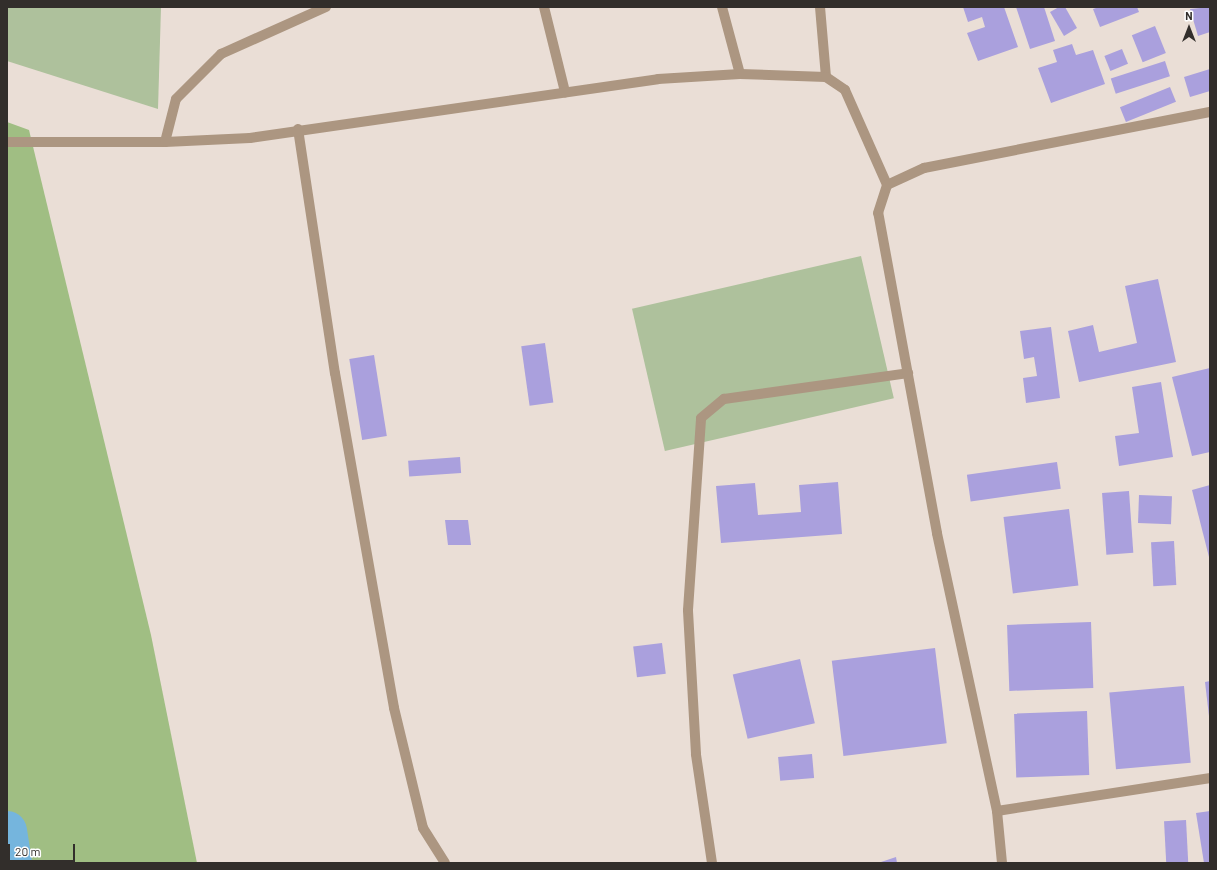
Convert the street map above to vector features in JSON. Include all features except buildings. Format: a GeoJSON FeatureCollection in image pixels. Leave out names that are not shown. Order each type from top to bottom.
{"type":"FeatureCollection","features":[{"type":"Feature","properties":{"kind":"street"},"geometry":{"type":"LineString","coordinates":[[165,142],[176,99],[221,54],[326,7]]}},
{"type":"Feature","properties":{"kind":"street"},"geometry":{"type":"LineString","coordinates":[[544,7],[565,92]]}},
{"type":"Feature","properties":{"kind":"street"},"geometry":{"type":"LineString","coordinates":[[722,7],[740,74]]}},
{"type":"Feature","properties":{"kind":"street"},"geometry":{"type":"LineString","coordinates":[[820,7],[826,77]]}},
{"type":"Feature","properties":{"kind":"street"},"geometry":{"type":"LineString","coordinates":[[7,142],[165,142],[250,138],[298,129],[658,79],[740,74],[826,77],[845,90],[887,185],[878,213],[908,373],[997,811],[1002,863]]}},
{"type":"Feature","properties":{"kind":"street"},"geometry":{"type":"LineString","coordinates":[[887,185],[924,168],[1210,112]]}},
{"type":"Feature","properties":{"kind":"street"},"geometry":{"type":"LineString","coordinates":[[298,129],[335,373],[394,708],[423,828],[445,863]]}},
{"type":"Feature","properties":{"kind":"street"},"geometry":{"type":"LineString","coordinates":[[712,863],[696,754],[688,610],[701,418],[724,399],[908,373]]}},
{"type":"Feature","properties":{"kind":"street"},"geometry":{"type":"LineString","coordinates":[[997,811],[1210,778]]}},
{"type":"Feature","properties":{"kind":"green space"},"geometry":{"type":"Polygon","coordinates":[[[7,7],[161,7],[158,109],[7,61],[7,7]]]}},
{"type":"Feature","properties":{"kind":"green space"},"geometry":{"type":"Polygon","coordinates":[[[7,122],[29,130],[151,635],[197,863],[7,863],[7,122]]]}},
{"type":"Feature","properties":{"kind":"green space"},"geometry":{"type":"Polygon","coordinates":[[[861,256],[894,398],[665,451],[632,309],[861,256]]]}},
{"type":"Feature","properties":{"kind":"waterway"},"geometry":{"type":"LineString","coordinates":[[7,831],[12,863]]}}]}
